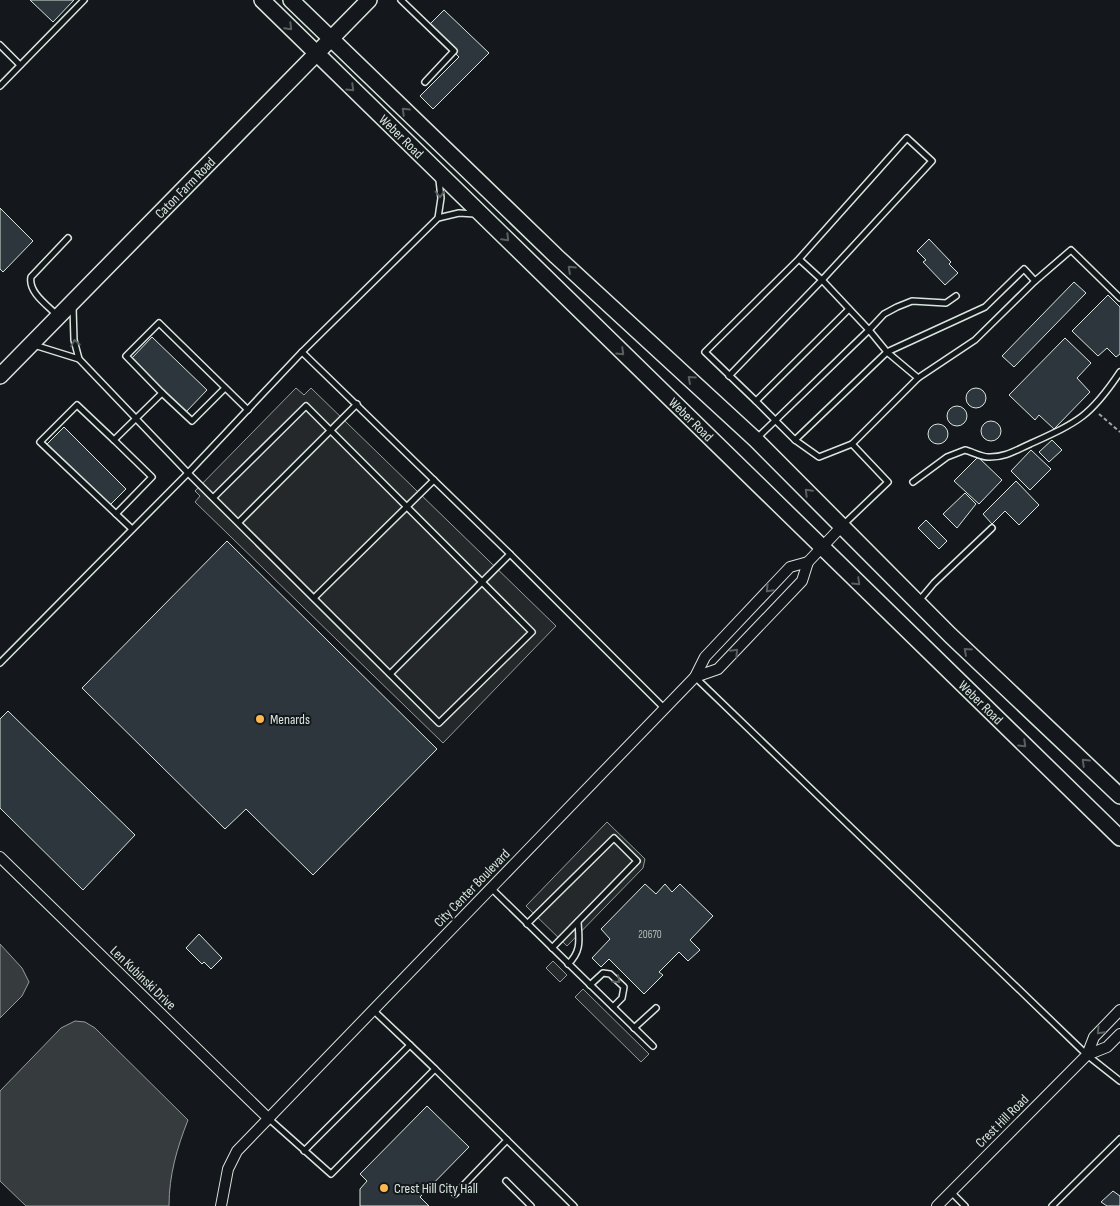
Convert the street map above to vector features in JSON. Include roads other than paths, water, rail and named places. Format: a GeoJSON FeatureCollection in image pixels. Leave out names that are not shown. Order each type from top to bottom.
{"type":"FeatureCollection","features":[{"type":"Feature","properties":{"kind":"main road","name":"Weber Road"},"geometry":{"type":"LineString","coordinates":[[262,0],[1120,838]]}},
{"type":"Feature","properties":{"kind":"main road","name":"Weber Road"},"geometry":{"type":"LineString","coordinates":[[291,0],[556,256],[756,440],[917,603],[1120,796]]}},
{"type":"Feature","properties":{"kind":"main road","name":"Caton Farm Road"},"geometry":{"type":"LineString","coordinates":[[0,376],[369,0]]}},
{"type":"Feature","properties":{"kind":"street"},"geometry":{"type":"LineString","coordinates":[[808,562],[842,526]]}},
{"type":"Feature","properties":{"kind":"street","name":"City Center Boulevard"},"geometry":{"type":"LineString","coordinates":[[694,677],[718,669],[802,581],[808,562]]}},
{"type":"Feature","properties":{"kind":"street","name":"City Center Boulevard"},"geometry":{"type":"LineString","coordinates":[[268,1118],[694,677],[704,657],[790,567],[808,562]]}},
{"type":"Feature","properties":{"kind":"street","name":"Len Kubinski Drive"},"geometry":{"type":"LineString","coordinates":[[0,857],[268,1118]]}},
{"type":"Feature","properties":{"kind":"street","name":"Crest Hill Road"},"geometry":{"type":"LineString","coordinates":[[937,1206],[1086,1055],[1094,1037],[1120,1010]]}},
{"type":"Feature","properties":{"kind":"street","name":"Crest Hill Road"},"geometry":{"type":"LineString","coordinates":[[1086,1055],[1107,1047],[1120,1034]]}},
{"type":"Feature","properties":{"kind":"street"},"geometry":{"type":"LineString","coordinates":[[221,1206],[228,1169],[238,1151],[268,1118]]}},
{"type":"Feature","properties":{"kind":"lane"},"geometry":{"type":"LineString","coordinates":[[0,86],[84,0]]}},
{"type":"Feature","properties":{"kind":"lane"},"geometry":{"type":"LineString","coordinates":[[401,0],[454,51],[425,82]]}},
{"type":"Feature","properties":{"kind":"lane"},"geometry":{"type":"LineString","coordinates":[[0,45],[20,65]]}},
{"type":"Feature","properties":{"kind":"lane"},"geometry":{"type":"LineString","coordinates":[[729,376],[822,280],[932,161],[907,138],[799,259],[706,352],[729,376],[756,401],[775,422],[795,440],[819,457],[852,444],[918,378],[975,340],[1035,281],[1071,250],[1120,298]]}},
{"type":"Feature","properties":{"kind":"lane"},"geometry":{"type":"LineString","coordinates":[[436,170],[441,198],[438,218]]}},
{"type":"Feature","properties":{"kind":"lane"},"geometry":{"type":"LineString","coordinates":[[0,663],[188,473],[302,352],[438,218],[459,213],[483,215]]}},
{"type":"Feature","properties":{"kind":"lane"},"geometry":{"type":"LineString","coordinates":[[58,316],[32,290],[30,283],[31,277],[68,238]]}},
{"type":"Feature","properties":{"kind":"lane"},"geometry":{"type":"LineString","coordinates":[[799,259],[822,280],[887,352],[918,378]]}},
{"type":"Feature","properties":{"kind":"lane"},"geometry":{"type":"LineString","coordinates":[[795,440],[887,352],[985,306],[1024,270],[1035,281]]}},
{"type":"Feature","properties":{"kind":"lane"},"geometry":{"type":"LineString","coordinates":[[756,440],[884,314],[912,301],[946,303],[956,296]]}},
{"type":"Feature","properties":{"kind":"lane"},"geometry":{"type":"LineString","coordinates":[[73,303],[74,340],[79,359]]}},
{"type":"Feature","properties":{"kind":"lane"},"geometry":{"type":"LineString","coordinates":[[756,401],[849,309]]}},
{"type":"Feature","properties":{"kind":"lane"},"geometry":{"type":"LineString","coordinates":[[225,388],[192,421],[126,356],[159,323],[248,410]]}},
{"type":"Feature","properties":{"kind":"lane"},"geometry":{"type":"LineString","coordinates":[[31,344],[79,359],[188,473],[439,724],[532,632],[306,406],[214,497]]}},
{"type":"Feature","properties":{"kind":"lane"},"geometry":{"type":"LineString","coordinates":[[302,352],[510,554],[664,708]]}},
{"type":"Feature","properties":{"kind":"lane"},"geometry":{"type":"LineString","coordinates":[[913,482],[947,457],[965,450],[988,458],[1009,455],[1067,428],[1093,408],[1120,372]]}},
{"type":"Feature","properties":{"kind":"lane"},"geometry":{"type":"LineString","coordinates":[[114,440],[162,393]]}},
{"type":"Feature","properties":{"kind":"lane"},"geometry":{"type":"LineString","coordinates":[[239,522],[357,404]]}},
{"type":"Feature","properties":{"kind":"lane"},"geometry":{"type":"LineString","coordinates":[[116,514],[152,477],[77,405],[40,442],[116,514],[132,529]]}},
{"type":"Feature","properties":{"kind":"lane"},"geometry":{"type":"LineString","coordinates":[[842,526],[888,482],[852,444]]}},
{"type":"Feature","properties":{"kind":"lane"},"geometry":{"type":"LineString","coordinates":[[314,598],[434,480]]}},
{"type":"Feature","properties":{"kind":"lane"},"geometry":{"type":"LineString","coordinates":[[917,603],[934,583],[992,528]]}},
{"type":"Feature","properties":{"kind":"lane"},"geometry":{"type":"LineString","coordinates":[[390,674],[510,554]]}},
{"type":"Feature","properties":{"kind":"lane"},"geometry":{"type":"LineString","coordinates":[[694,677],[1086,1055],[1119,1079]]}},
{"type":"Feature","properties":{"kind":"lane"},"geometry":{"type":"LineString","coordinates":[[527,924],[614,838],[637,861],[552,948]]}},
{"type":"Feature","properties":{"kind":"lane"},"geometry":{"type":"LineString","coordinates":[[491,888],[652,1046]]}},
{"type":"Feature","properties":{"kind":"lane"},"geometry":{"type":"LineString","coordinates":[[568,964],[579,948],[578,922]]}},
{"type":"Feature","properties":{"kind":"lane"},"geometry":{"type":"LineString","coordinates":[[590,985],[604,973],[610,974],[624,987],[622,998],[613,1007]]}},
{"type":"Feature","properties":{"kind":"lane"},"geometry":{"type":"LineString","coordinates":[[634,1028],[656,1008]]}},
{"type":"Feature","properties":{"kind":"lane"},"geometry":{"type":"LineString","coordinates":[[373,1010],[574,1206]]}},
{"type":"Feature","properties":{"kind":"lane"},"geometry":{"type":"LineString","coordinates":[[304,1151],[410,1045]]}},
{"type":"Feature","properties":{"kind":"lane"},"geometry":{"type":"LineString","coordinates":[[268,1118],[331,1174],[435,1069]]}},
{"type":"Feature","properties":{"kind":"lane"},"geometry":{"type":"LineString","coordinates":[[1052,1206],[1120,1139]]}},
{"type":"Feature","properties":{"kind":"lane"},"geometry":{"type":"LineString","coordinates":[[456,1194],[507,1140]]}},
{"type":"Feature","properties":{"kind":"lane"},"geometry":{"type":"LineString","coordinates":[[506,1182],[530,1206]]}},
{"type":"Feature","properties":{"kind":"lane"},"geometry":{"type":"LineString","coordinates":[[951,1192],[965,1206]]}},
{"type":"Feature","properties":{"kind":"place","name":"Menards"},"geometry":{"type":"Point","coordinates":[260,719]}},
{"type":"Feature","properties":{"kind":"place","name":"Crest Hill City Hall"},"geometry":{"type":"Point","coordinates":[384,1188]}}]}
